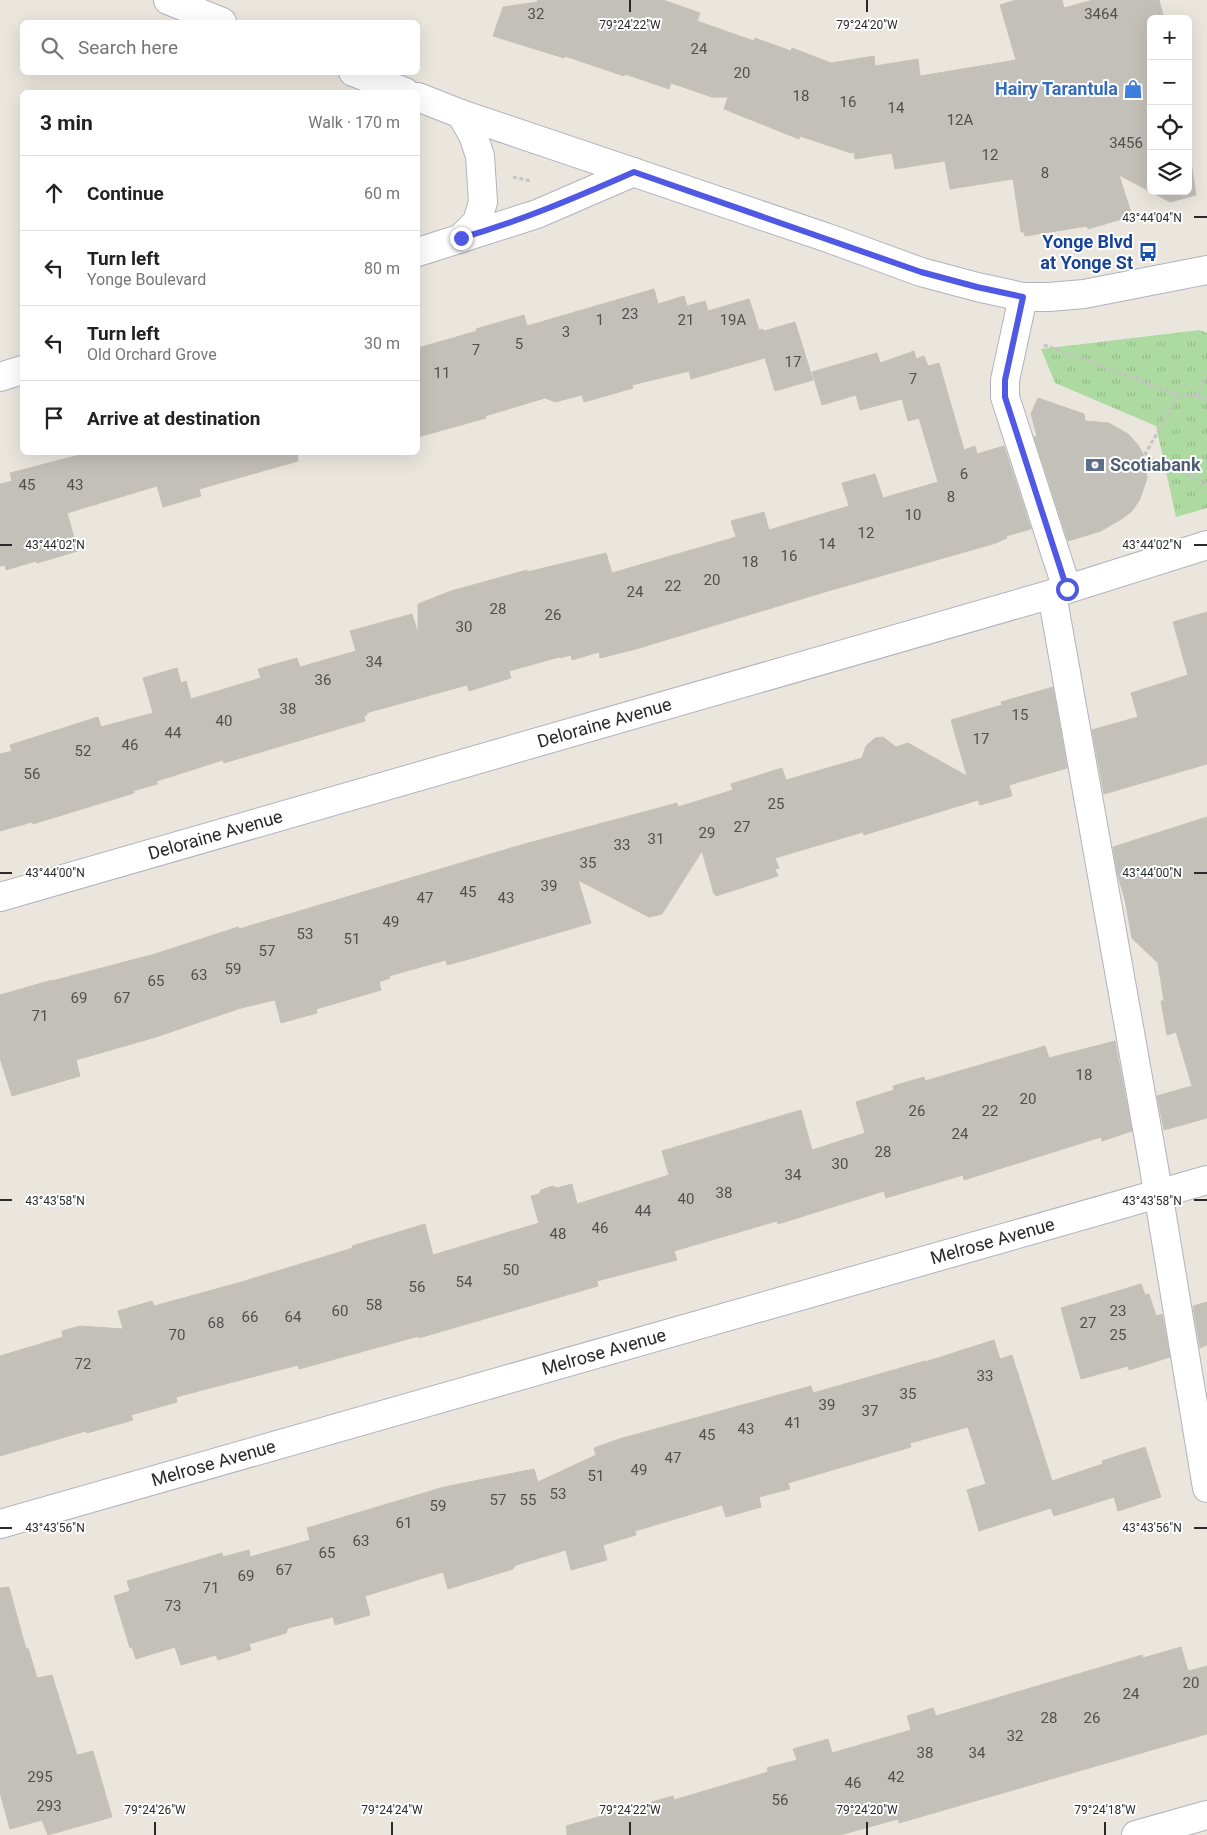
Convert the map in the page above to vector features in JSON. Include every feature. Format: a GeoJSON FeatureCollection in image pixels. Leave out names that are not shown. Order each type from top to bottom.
{"type":"FeatureCollection","features":[{"type":"Feature","properties":{"kind":"street"},"geometry":{"type":"LineString","coordinates":[[180,3],[218,20]]}},
{"type":"Feature","properties":{"kind":"street"},"geometry":{"type":"LineString","coordinates":[[361,75],[400,90]]}},
{"type":"Feature","properties":{"kind":"street"},"geometry":{"type":"LineString","coordinates":[[420,98],[461,114],[921,272],[977,287],[1023,297],[1084,294],[1207,270]]}},
{"type":"Feature","properties":{"kind":"street"},"geometry":{"type":"LineString","coordinates":[[461,114],[473,134],[480,156],[483,202],[477,222],[461,238]]}},
{"type":"Feature","properties":{"kind":"street"},"geometry":{"type":"LineString","coordinates":[[420,251],[546,210],[634,172]]}},
{"type":"Feature","properties":{"kind":"street"},"geometry":{"type":"LineString","coordinates":[[1023,297],[1005,380],[1005,397],[1060,592],[1207,1488]]}},
{"type":"Feature","properties":{"kind":"street"},"geometry":{"type":"LineString","coordinates":[[0,377],[20,371]]}},
{"type":"Feature","properties":{"kind":"street","name":"Deloraine Avenue"},"geometry":{"type":"LineString","coordinates":[[0,897],[1060,592],[1207,545]]}},
{"type":"Feature","properties":{"kind":"street","name":"Melrose Avenue"},"geometry":{"type":"LineString","coordinates":[[0,1524],[1207,1180]]}},
{"type":"Feature","properties":{"kind":"street"},"geometry":{"type":"LineString","coordinates":[[1136,1835],[1207,1814]]}},
{"type":"Feature","properties":{"kind":"path"},"geometry":{"type":"LineString","coordinates":[[508,175],[534,182]]}},
{"type":"Feature","properties":{"kind":"path"},"geometry":{"type":"LineString","coordinates":[[1041,344],[1180,395],[1197,396],[1207,400]]}},
{"type":"Feature","properties":{"kind":"path"},"geometry":{"type":"LineString","coordinates":[[1197,396],[1207,375]]}},
{"type":"Feature","properties":{"kind":"path"},"geometry":{"type":"LineString","coordinates":[[1180,395],[1144,456],[1207,484]]}},
{"type":"Feature","properties":{"kind":"green space"},"geometry":{"type":"Polygon","coordinates":[[[1200,330],[1207,333],[1207,508],[1176,517],[1156,426],[1055,383],[1041,349],[1200,330]]]}},
{"type":"Feature","properties":{"kind":"building"},"geometry":{"type":"Polygon","coordinates":[[[538,0],[663,0],[700,13],[697,21],[754,41],[755,38],[791,51],[792,48],[831,63],[874,56],[875,66],[918,59],[920,76],[1016,60],[1000,5],[1016,0],[1062,0],[1064,8],[1093,0],[1159,0],[1163,15],[1147,15],[1147,190],[1119,175],[1132,216],[1088,229],[1087,226],[1025,236],[1024,232],[1021,232],[1013,179],[950,189],[945,161],[895,169],[892,153],[855,159],[854,152],[851,153],[800,136],[799,139],[724,109],[728,97],[712,97],[671,83],[669,89],[625,74],[624,76],[565,56],[564,58],[493,36],[503,7],[537,2],[538,0]]]}},
{"type":"Feature","properties":{"kind":"building"},"geometry":{"type":"Polygon","coordinates":[[[1192,168],[1196,195],[1170,202],[1157,195],[1192,195],[1192,168]]]}},
{"type":"Feature","properties":{"kind":"building"},"geometry":{"type":"Polygon","coordinates":[[[654,289],[658,304],[684,296],[687,306],[705,301],[708,311],[749,299],[759,330],[763,329],[764,331],[795,322],[813,380],[775,391],[765,358],[691,379],[689,371],[632,385],[633,388],[584,402],[582,395],[555,402],[545,398],[485,416],[486,418],[420,436],[420,347],[524,315],[527,326],[654,289]]]}},
{"type":"Feature","properties":{"kind":"building"},"geometry":{"type":"Polygon","coordinates":[[[914,351],[916,359],[924,356],[928,366],[939,363],[964,450],[975,446],[977,454],[1004,446],[1031,529],[1006,536],[1007,538],[996,543],[636,649],[600,658],[599,652],[572,660],[571,655],[559,657],[509,671],[511,678],[469,691],[467,685],[366,713],[367,715],[364,716],[365,721],[224,763],[223,760],[157,781],[157,784],[133,791],[134,793],[33,824],[32,822],[0,831],[0,754],[12,751],[10,745],[98,717],[101,727],[153,713],[143,678],[177,668],[181,683],[186,681],[191,699],[261,678],[258,669],[297,658],[300,667],[356,651],[350,631],[412,614],[418,633],[418,604],[451,591],[527,570],[527,572],[606,553],[612,573],[736,537],[731,521],[764,512],[769,530],[849,506],[842,483],[875,474],[883,498],[938,482],[919,418],[908,421],[902,399],[860,410],[856,395],[822,405],[812,372],[877,353],[880,363],[914,351]]]}},
{"type":"Feature","properties":{"kind":"building","name":"Scotiabank"},"geometry":{"type":"Polygon","coordinates":[[[1038,398],[1084,414],[1085,421],[1109,423],[1128,434],[1138,445],[1144,456],[1147,478],[1140,499],[1132,511],[1101,531],[1068,541],[1034,437],[1037,436],[1031,414],[1038,398]]]}},
{"type":"Feature","properties":{"kind":"building"},"geometry":{"type":"Polygon","coordinates":[[[79,455],[297,455],[298,461],[199,489],[201,496],[163,507],[157,486],[67,513],[78,551],[6,570],[5,565],[0,566],[0,484],[12,481],[10,473],[79,455]]]}},
{"type":"Feature","properties":{"kind":"building"},"geometry":{"type":"Polygon","coordinates":[[[1207,612],[1207,764],[1104,794],[1092,730],[1138,717],[1131,693],[1188,675],[1173,622],[1207,612]]]}},
{"type":"Feature","properties":{"kind":"building"},"geometry":{"type":"Polygon","coordinates":[[[1053,687],[1067,768],[1009,785],[1012,796],[980,805],[978,800],[864,835],[863,832],[775,858],[779,868],[775,869],[778,876],[716,896],[702,851],[662,914],[649,917],[578,880],[591,923],[447,965],[446,960],[389,976],[390,978],[379,982],[381,990],[316,1009],[317,1013],[281,1023],[275,1000],[241,1008],[156,1037],[76,1060],[80,1076],[12,1096],[0,1058],[0,995],[155,954],[238,927],[239,929],[521,845],[677,803],[678,807],[733,790],[731,784],[782,768],[786,780],[862,758],[866,746],[875,738],[883,737],[896,747],[908,743],[967,776],[951,720],[1002,705],[1001,702],[1053,687]]]}},
{"type":"Feature","properties":{"kind":"building"},"geometry":{"type":"Polygon","coordinates":[[[1207,817],[1207,1118],[1164,1130],[1157,1096],[1192,1086],[1176,1032],[1167,1035],[1161,1001],[1164,1001],[1158,963],[1132,938],[1113,847],[1207,817]]]}},
{"type":"Feature","properties":{"kind":"building"},"geometry":{"type":"Polygon","coordinates":[[[1115,1041],[1132,1131],[1102,1141],[1101,1137],[964,1180],[963,1175],[886,1198],[884,1191],[778,1224],[777,1221],[674,1251],[677,1260],[597,1281],[598,1286],[419,1338],[419,1336],[299,1369],[298,1365],[176,1397],[177,1402],[131,1415],[133,1420],[87,1433],[86,1431],[0,1456],[0,1356],[63,1337],[62,1331],[80,1326],[123,1329],[118,1311],[152,1301],[154,1306],[238,1283],[425,1224],[433,1255],[539,1223],[531,1196],[539,1194],[541,1190],[553,1186],[557,1188],[572,1184],[577,1204],[669,1175],[662,1151],[801,1110],[812,1150],[865,1133],[856,1102],[894,1090],[893,1086],[924,1077],[925,1081],[1045,1046],[1049,1058],[1115,1041]]]}},
{"type":"Feature","properties":{"kind":"building"},"geometry":{"type":"Polygon","coordinates":[[[1141,1284],[1145,1295],[1149,1294],[1156,1316],[1162,1314],[1170,1357],[1129,1370],[1128,1366],[1081,1379],[1061,1308],[1141,1284]]]}},
{"type":"Feature","properties":{"kind":"building"},"geometry":{"type":"Polygon","coordinates":[[[1207,1302],[1207,1345],[1200,1348],[1193,1306],[1207,1302]]]}},
{"type":"Feature","properties":{"kind":"building"},"geometry":{"type":"Polygon","coordinates":[[[994,1340],[1000,1359],[1012,1355],[1052,1481],[1103,1464],[1102,1461],[1145,1447],[1161,1497],[1118,1511],[1114,1497],[1054,1516],[1051,1508],[979,1531],[967,1490],[986,1484],[968,1427],[910,1443],[911,1447],[788,1483],[790,1489],[759,1497],[761,1507],[726,1517],[722,1505],[635,1531],[636,1535],[603,1545],[607,1560],[571,1570],[566,1550],[448,1589],[443,1572],[365,1596],[370,1615],[335,1625],[333,1617],[288,1628],[286,1633],[249,1644],[251,1650],[218,1660],[216,1655],[181,1665],[175,1647],[136,1659],[132,1647],[130,1648],[114,1596],[130,1591],[127,1581],[222,1553],[223,1557],[249,1550],[250,1557],[310,1540],[307,1528],[444,1487],[534,1469],[538,1482],[596,1455],[594,1448],[619,1439],[811,1386],[813,1393],[925,1362],[994,1340]]]}},
{"type":"Feature","properties":{"kind":"building"},"geometry":{"type":"Polygon","coordinates":[[[9,1587],[26,1649],[28,1648],[37,1678],[52,1675],[77,1755],[93,1751],[112,1817],[48,1835],[42,1820],[10,1829],[0,1793],[0,1588],[9,1587]]]}},
{"type":"Feature","properties":{"kind":"building"},"geometry":{"type":"Polygon","coordinates":[[[1181,1647],[1188,1671],[1207,1666],[1207,1734],[899,1823],[898,1819],[840,1835],[567,1835],[566,1826],[673,1796],[674,1800],[768,1772],[767,1768],[797,1760],[793,1749],[828,1739],[832,1753],[911,1730],[907,1716],[933,1708],[936,1716],[1142,1655],[1143,1658],[1181,1647]]]}},
{"type":"Feature","properties":{"kind":"place","name":"Hairy Tarantula"},"geometry":{"type":"Point","coordinates":[1133,89]}},
{"type":"Feature","properties":{"kind":"place","name":"Yonge Blvd at Yonge St"},"geometry":{"type":"Point","coordinates":[1148,252]}},
{"type":"Feature","properties":{"kind":"place","name":"Scotiabank"},"geometry":{"type":"Point","coordinates":[1095,465]}},
{"type":"Feature","properties":{"kind":"route"},"geometry":{"type":"LineString","coordinates":[[461,238],[546,210],[634,172],[828,238],[921,272],[1023,297],[1005,380],[1005,397],[1067,589]]}}]}
